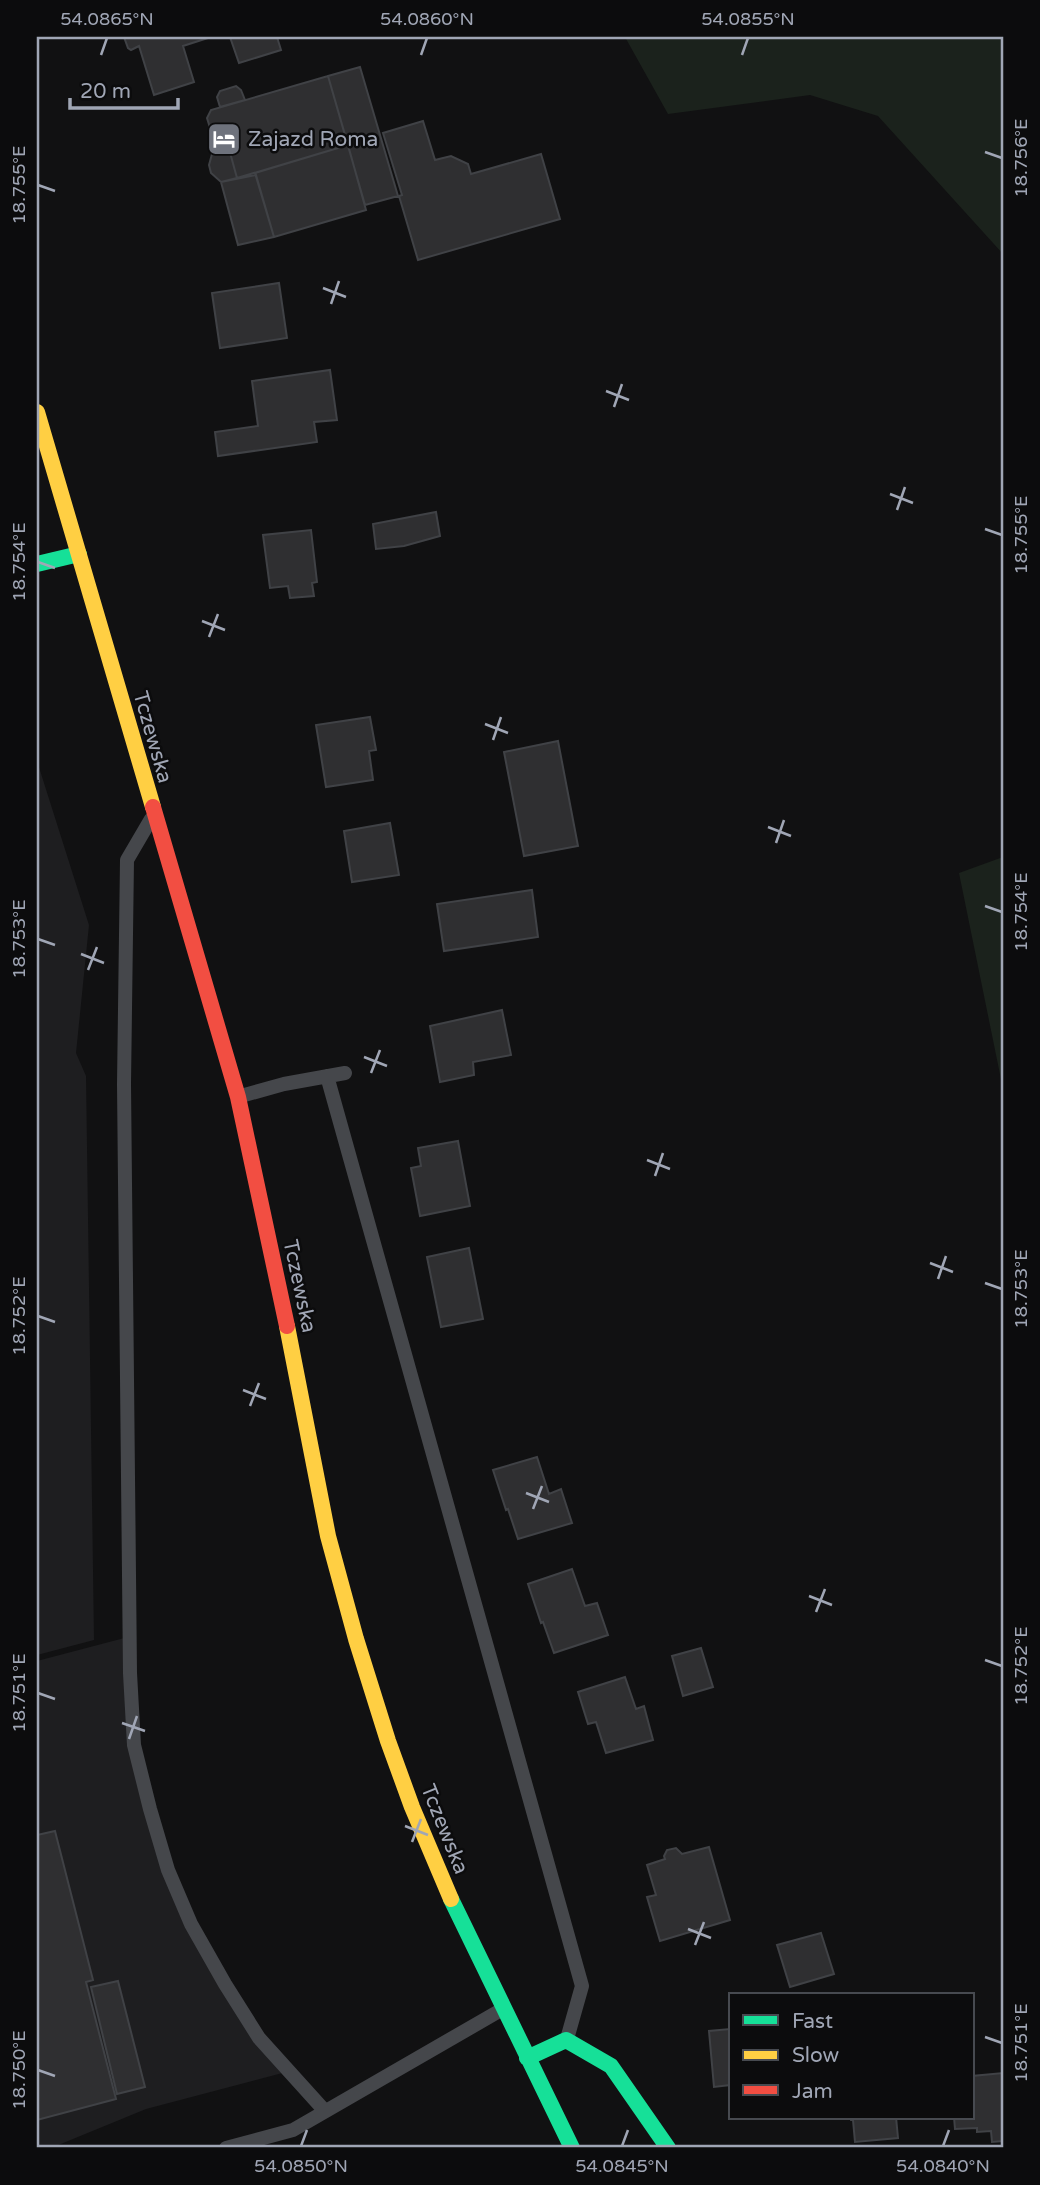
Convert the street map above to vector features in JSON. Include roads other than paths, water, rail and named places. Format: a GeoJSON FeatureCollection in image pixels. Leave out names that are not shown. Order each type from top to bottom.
{"type":"FeatureCollection","features":[{"type":"Feature","properties":{"kind":"street","name":"Tczewska"},"geometry":{"type":"LineString","coordinates":[[37,412],[237,1097],[281,1293],[328,1536],[356,1639],[388,1741],[446,1889],[572,2148]]}},
{"type":"Feature","properties":{"kind":"street"},"geometry":{"type":"LineString","coordinates":[[37,564],[79,554]]}},
{"type":"Feature","properties":{"kind":"street"},"geometry":{"type":"LineString","coordinates":[[527,2058],[566,2040],[611,2066],[668,2148]]}},
{"type":"Feature","properties":{"kind":"lane"},"geometry":{"type":"LineString","coordinates":[[154,815],[127,860],[124,1084],[130,1674],[134,1745],[168,1870],[191,1924],[259,2038],[324,2110]]}},
{"type":"Feature","properties":{"kind":"lane"},"geometry":{"type":"LineString","coordinates":[[237,1097],[345,1073]]}},
{"type":"Feature","properties":{"kind":"lane"},"geometry":{"type":"LineString","coordinates":[[327,1076],[582,1986],[566,2040]]}},
{"type":"Feature","properties":{"kind":"lane"},"geometry":{"type":"LineString","coordinates":[[226,2148],[293,2130],[503,2009]]}},
{"type":"Feature","properties":{"kind":"place","name":"Zajazd Roma"},"geometry":{"type":"Point","coordinates":[224,139]}}]}
